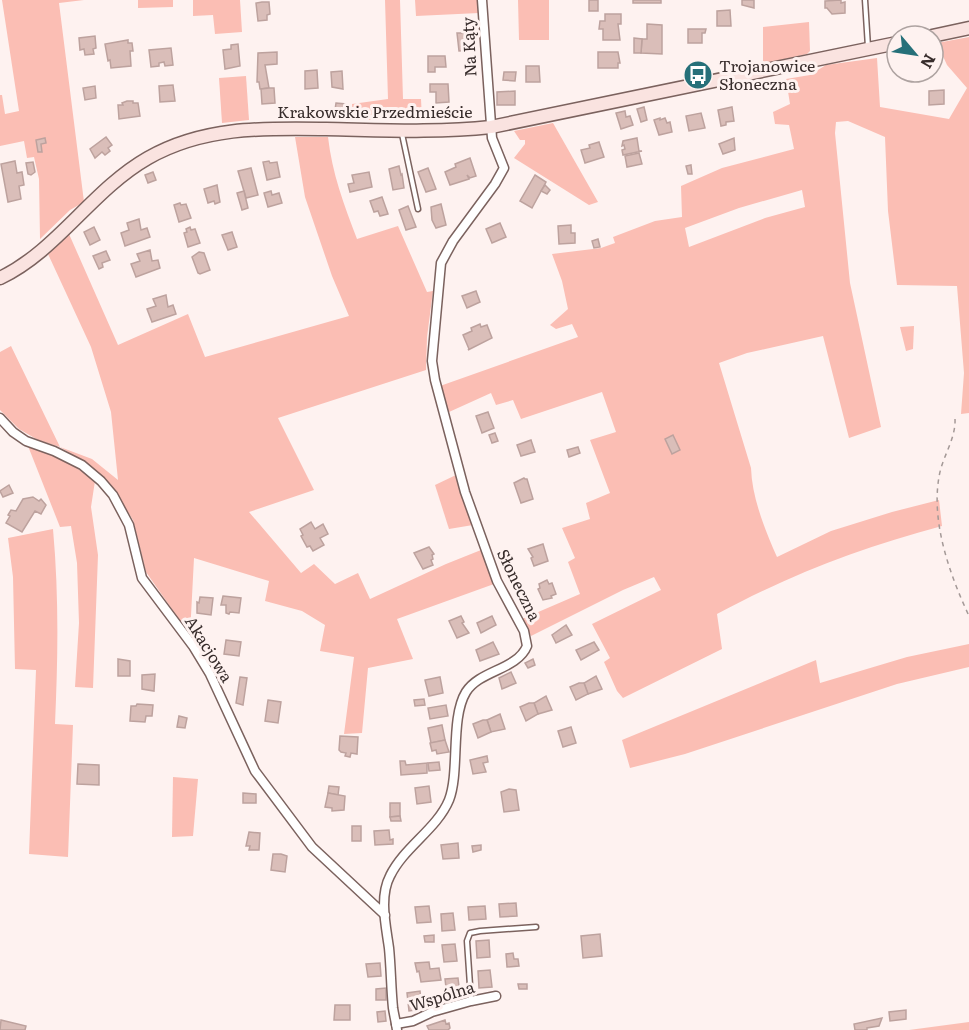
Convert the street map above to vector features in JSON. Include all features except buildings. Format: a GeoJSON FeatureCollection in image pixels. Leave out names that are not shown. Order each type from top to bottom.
{"type":"FeatureCollection","features":[{"type":"Feature","properties":{"kind":"main road"},"geometry":{"type":"LineString","coordinates":[[945,33],[969,28]]}},
{"type":"Feature","properties":{"kind":"main road","name":"Krakowskie Przedmieście"},"geometry":{"type":"LineString","coordinates":[[0,278],[34,256],[98,194],[126,172],[158,153],[187,140],[209,134],[254,129],[457,130],[490,127],[885,47]]}},
{"type":"Feature","properties":{"kind":"street","name":"Na Kąty"},"geometry":{"type":"LineString","coordinates":[[482,0],[490,127]]}},
{"type":"Feature","properties":{"kind":"street","name":"Słoneczna"},"geometry":{"type":"LineString","coordinates":[[397,1027],[393,1007],[385,915],[385,896],[389,877],[442,812],[449,800],[464,696],[476,681],[518,658],[527,646],[524,631],[497,581],[465,492],[432,361],[441,264],[453,241],[504,168],[490,127]]}},
{"type":"Feature","properties":{"kind":"street","name":"Akacjowa"},"geometry":{"type":"LineString","coordinates":[[0,418],[18,436],[82,465],[113,495],[129,525],[142,578],[193,645],[210,674],[255,771],[312,847],[385,915]]}},
{"type":"Feature","properties":{"kind":"street","name":"Wspólna"},"geometry":{"type":"LineString","coordinates":[[397,1027],[432,1012],[471,1000],[496,996]]}},
{"type":"Feature","properties":{"kind":"lane"},"geometry":{"type":"LineString","coordinates":[[864,0],[869,50]]}},
{"type":"Feature","properties":{"kind":"lane"},"geometry":{"type":"LineString","coordinates":[[401,130],[418,209]]}},
{"type":"Feature","properties":{"kind":"lane"},"geometry":{"type":"LineString","coordinates":[[471,1000],[467,940],[470,933],[536,927]]}},
{"type":"Feature","properties":{"kind":"path"},"geometry":{"type":"LineString","coordinates":[[955,419],[955,428],[939,476],[939,520],[945,552],[969,616]]}},
{"type":"Feature","properties":{"kind":"shaded area"},"geometry":{"type":"Polygon","coordinates":[[[2,0],[84,0],[59,3],[84,202],[70,210],[40,239],[39,179],[34,157],[27,158],[24,141],[0,146],[0,95],[2,95],[5,114],[19,111],[2,0]]]}},
{"type":"Feature","properties":{"kind":"shaded area"},"geometry":{"type":"Polygon","coordinates":[[[138,0],[173,0],[173,7],[138,8],[138,0]]]}},
{"type":"Feature","properties":{"kind":"shaded area"},"geometry":{"type":"Polygon","coordinates":[[[193,0],[240,0],[242,32],[215,34],[213,15],[193,16],[193,0]]]}},
{"type":"Feature","properties":{"kind":"shaded area"},"geometry":{"type":"Polygon","coordinates":[[[385,0],[400,0],[403,99],[421,99],[422,120],[353,120],[352,104],[388,99],[385,0]]]}},
{"type":"Feature","properties":{"kind":"shaded area"},"geometry":{"type":"Polygon","coordinates":[[[415,0],[479,0],[479,13],[416,16],[415,0]]]}},
{"type":"Feature","properties":{"kind":"shaded area"},"geometry":{"type":"Polygon","coordinates":[[[518,0],[549,0],[549,40],[519,40],[518,0]]]}},
{"type":"Feature","properties":{"kind":"shaded area"},"geometry":{"type":"Polygon","coordinates":[[[809,22],[810,51],[807,54],[763,64],[763,27],[809,22]]]}},
{"type":"Feature","properties":{"kind":"shaded area"},"geometry":{"type":"Polygon","coordinates":[[[969,37],[969,413],[961,414],[964,373],[957,286],[897,285],[888,211],[885,137],[848,121],[836,122],[835,133],[850,283],[881,427],[849,438],[823,336],[747,353],[719,363],[751,468],[760,514],[777,557],[831,531],[939,500],[942,526],[883,543],[827,563],[772,586],[717,614],[722,649],[623,698],[617,691],[604,662],[610,658],[592,624],[661,590],[654,577],[531,636],[522,619],[580,594],[568,562],[575,558],[562,528],[590,519],[586,503],[610,493],[590,440],[616,432],[602,392],[521,419],[513,400],[496,405],[491,393],[449,412],[440,386],[578,337],[572,324],[556,329],[550,325],[568,309],[562,281],[552,254],[601,248],[615,243],[613,237],[655,221],[682,217],[681,186],[722,168],[794,149],[789,125],[775,124],[773,112],[790,104],[786,79],[810,75],[826,65],[877,58],[880,107],[949,119],[967,88],[947,65],[945,42],[969,37]],[[802,190],[739,208],[685,228],[689,247],[765,218],[805,207],[802,190]]]}},
{"type":"Feature","properties":{"kind":"shaded area"},"geometry":{"type":"Polygon","coordinates":[[[246,76],[249,120],[222,123],[219,78],[246,76]]]}},
{"type":"Feature","properties":{"kind":"shaded area"},"geometry":{"type":"Polygon","coordinates":[[[553,123],[598,202],[589,205],[514,158],[525,144],[525,140],[520,140],[514,131],[553,123]]]}},
{"type":"Feature","properties":{"kind":"shaded area"},"geometry":{"type":"Polygon","coordinates":[[[295,137],[328,137],[343,201],[357,239],[398,226],[427,292],[433,291],[427,337],[426,370],[278,418],[314,490],[249,512],[301,573],[314,564],[335,584],[358,573],[370,599],[481,550],[494,584],[397,619],[413,659],[368,668],[362,733],[344,734],[354,657],[320,651],[325,625],[302,611],[265,601],[269,581],[194,558],[190,635],[146,572],[133,520],[110,484],[89,465],[60,447],[92,459],[118,480],[111,412],[91,347],[48,254],[69,234],[118,345],[188,314],[205,357],[349,316],[332,276],[305,197],[295,137]]]}},
{"type":"Feature","properties":{"kind":"shaded area"},"geometry":{"type":"Polygon","coordinates":[[[914,326],[913,349],[906,351],[900,327],[914,326]]]}},
{"type":"Feature","properties":{"kind":"shaded area"},"geometry":{"type":"Polygon","coordinates":[[[11,346],[60,447],[38,440],[19,429],[0,410],[0,352],[11,346]]]}},
{"type":"Feature","properties":{"kind":"shaded area"},"geometry":{"type":"Polygon","coordinates":[[[28,446],[63,458],[95,481],[91,507],[98,555],[93,688],[75,687],[79,623],[77,563],[71,526],[60,527],[28,446]]]}},
{"type":"Feature","properties":{"kind":"shaded area"},"geometry":{"type":"Polygon","coordinates":[[[456,475],[473,525],[449,529],[435,485],[456,475]]]}},
{"type":"Feature","properties":{"kind":"shaded area"},"geometry":{"type":"Polygon","coordinates":[[[53,529],[57,626],[55,724],[73,725],[68,857],[29,854],[36,670],[15,669],[13,577],[8,538],[53,529]]]}},
{"type":"Feature","properties":{"kind":"shaded area"},"geometry":{"type":"Polygon","coordinates":[[[969,644],[969,667],[897,684],[685,754],[630,768],[622,740],[816,660],[820,683],[907,657],[969,644]]]}},
{"type":"Feature","properties":{"kind":"shaded area"},"geometry":{"type":"Polygon","coordinates":[[[173,777],[198,779],[193,836],[172,837],[173,777]]]}},
{"type":"Feature","properties":{"kind":"shaded area"},"geometry":{"type":"Polygon","coordinates":[[[969,1022],[969,1030],[909,1030],[969,1022]]]}},
{"type":"Feature","properties":{"kind":"place","name":"Trojanowice Słoneczna"},"geometry":{"type":"Point","coordinates":[698,75]}}]}
